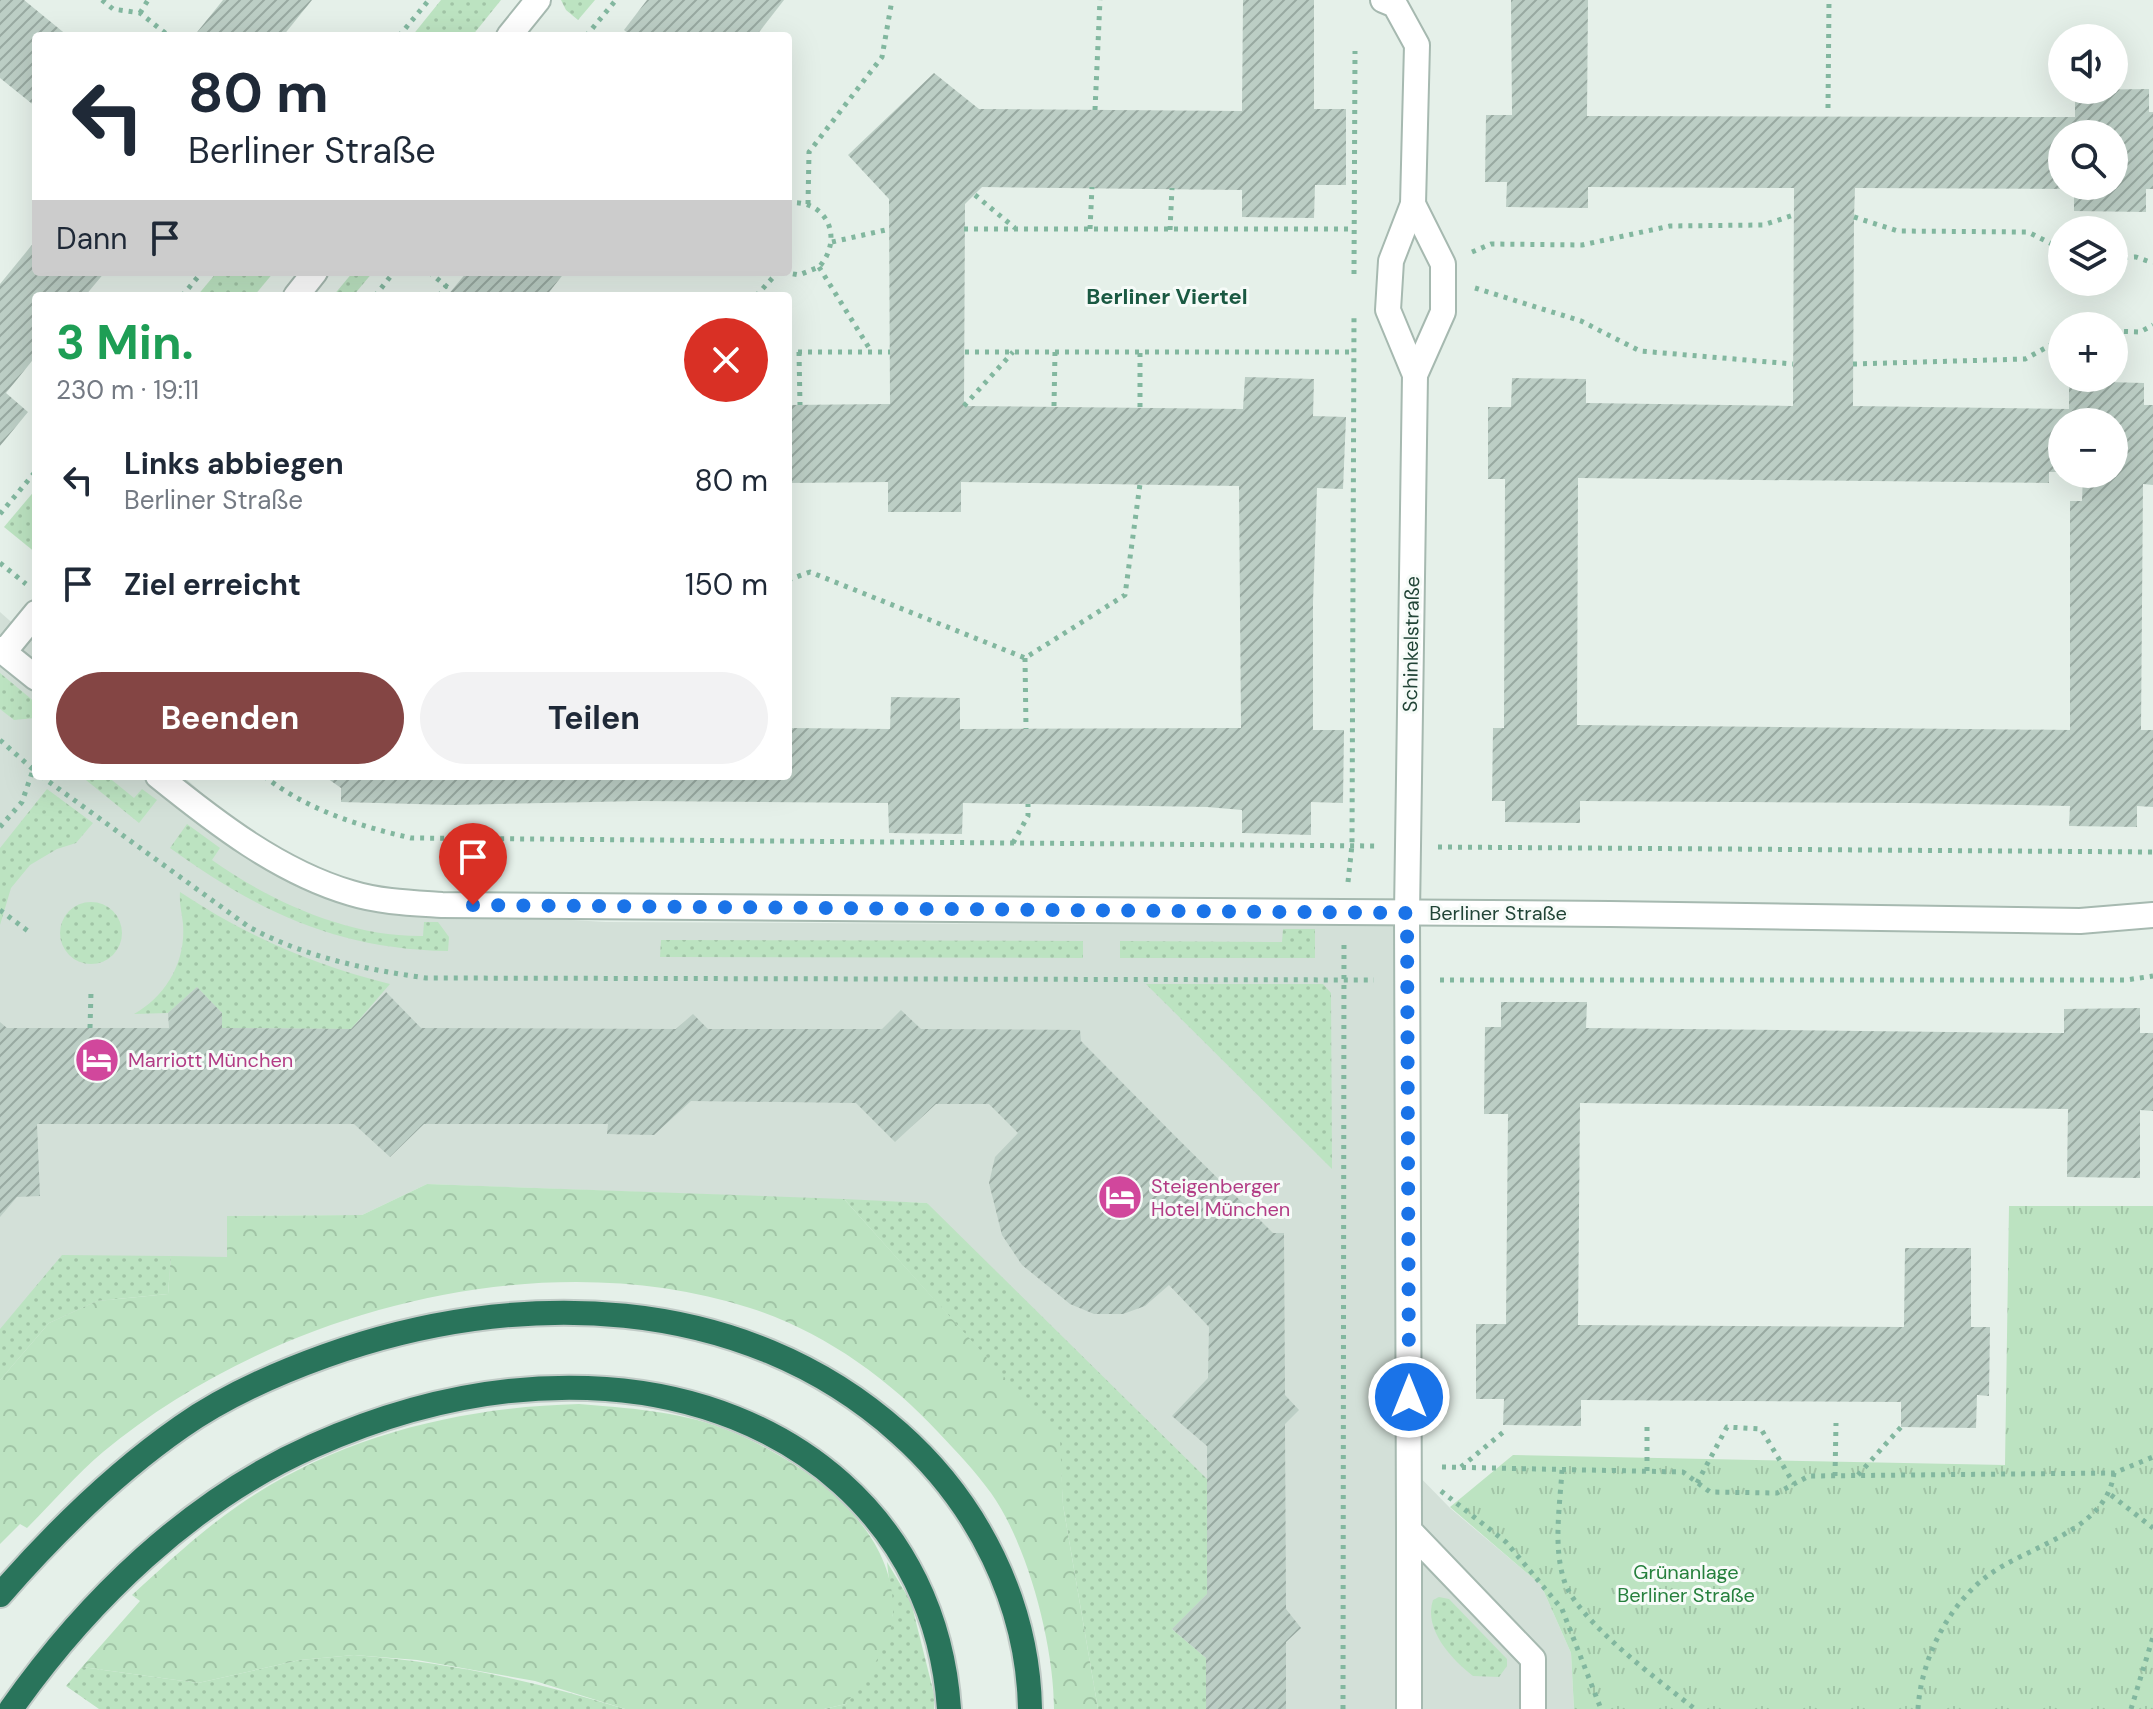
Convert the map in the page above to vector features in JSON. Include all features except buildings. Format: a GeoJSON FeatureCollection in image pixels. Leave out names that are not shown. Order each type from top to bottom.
{"type":"FeatureCollection","features":[{"type":"Feature","properties":{"kind":"highway"},"geometry":{"type":"LineString","coordinates":[[0,1595],[124,1471],[183,1425],[254,1384],[394,1333],[442,1321],[538,1312],[628,1313],[709,1331],[787,1356],[853,1396],[921,1452],[968,1510],[1002,1577],[1026,1655],[1030,1709]]}},
{"type":"Feature","properties":{"kind":"highway"},"geometry":{"type":"LineString","coordinates":[[11,1709],[47,1660],[108,1592],[149,1555],[233,1491],[313,1446],[384,1419],[461,1398],[547,1389],[618,1391],[716,1411],[793,1447],[859,1497],[883,1526],[917,1578],[935,1628],[949,1709]]}},
{"type":"Feature","properties":{"kind":"street"},"geometry":{"type":"LineString","coordinates":[[512,32],[538,0]]}},
{"type":"Feature","properties":{"kind":"street","name":"Schinkelstraße"},"geometry":{"type":"LineString","coordinates":[[1383,0],[1395,5],[1417,45],[1413,204],[1391,261],[1388,310],[1415,375]]}},
{"type":"Feature","properties":{"kind":"street","name":"Schinkelstraße"},"geometry":{"type":"LineString","coordinates":[[1409,1709],[1407,913],[1415,375],[1443,312],[1443,275],[1413,204]]}},
{"type":"Feature","properties":{"kind":"street"},"geometry":{"type":"LineString","coordinates":[[299,292],[312,276]]}},
{"type":"Feature","properties":{"kind":"street"},"geometry":{"type":"LineString","coordinates":[[32,617],[2,651],[32,675]]}},
{"type":"Feature","properties":{"kind":"street","name":"Berliner Straße"},"geometry":{"type":"LineString","coordinates":[[164,780],[266,854],[307,877],[352,894],[398,902],[2080,921],[2153,915]]}},
{"type":"Feature","properties":{"kind":"street"},"geometry":{"type":"LineString","coordinates":[[1409,1530],[1533,1659],[1533,1709]]}},
{"type":"Feature","properties":{"kind":"path"},"geometry":{"type":"LineString","coordinates":[[102,0],[113,9],[140,13],[164,32]]}},
{"type":"Feature","properties":{"kind":"path"},"geometry":{"type":"LineString","coordinates":[[140,13],[148,0]]}},
{"type":"Feature","properties":{"kind":"path"},"geometry":{"type":"LineString","coordinates":[[402,32],[429,0]]}},
{"type":"Feature","properties":{"kind":"path"},"geometry":{"type":"LineString","coordinates":[[589,32],[616,0]]}},
{"type":"Feature","properties":{"kind":"path"},"geometry":{"type":"LineString","coordinates":[[808,204],[809,152],[882,57],[892,0]]}},
{"type":"Feature","properties":{"kind":"path"},"geometry":{"type":"LineString","coordinates":[[1095,110],[1100,0]]}},
{"type":"Feature","properties":{"kind":"path"},"geometry":{"type":"LineString","coordinates":[[1828,108],[1829,0]]}},
{"type":"Feature","properties":{"kind":"path"},"geometry":{"type":"LineString","coordinates":[[1354,290],[1355,51]]}},
{"type":"Feature","properties":{"kind":"path"},"geometry":{"type":"LineString","coordinates":[[1090,229],[1092,187]]}},
{"type":"Feature","properties":{"kind":"path"},"geometry":{"type":"LineString","coordinates":[[1170,230],[1172,188]]}},
{"type":"Feature","properties":{"kind":"path"},"geometry":{"type":"LineString","coordinates":[[975,195],[1015,229]]}},
{"type":"Feature","properties":{"kind":"path"},"geometry":{"type":"LineString","coordinates":[[792,203],[808,204],[827,219],[832,242],[819,267],[799,275],[792,274]]}},
{"type":"Feature","properties":{"kind":"path"},"geometry":{"type":"LineString","coordinates":[[1443,275],[1491,244],[1582,245],[1670,226],[1763,225],[1794,215]]}},
{"type":"Feature","properties":{"kind":"path"},"geometry":{"type":"LineString","coordinates":[[1854,217],[1898,231],[2028,232],[2048,242]]}},
{"type":"Feature","properties":{"kind":"path"},"geometry":{"type":"LineString","coordinates":[[832,242],[890,229]]}},
{"type":"Feature","properties":{"kind":"path"},"geometry":{"type":"LineString","coordinates":[[964,229],[1354,229]]}},
{"type":"Feature","properties":{"kind":"path"},"geometry":{"type":"LineString","coordinates":[[2128,257],[2153,263]]}},
{"type":"Feature","properties":{"kind":"path"},"geometry":{"type":"LineString","coordinates":[[819,267],[872,352]]}},
{"type":"Feature","properties":{"kind":"path"},"geometry":{"type":"LineString","coordinates":[[1443,275],[1581,321],[1640,351],[1793,364]]}},
{"type":"Feature","properties":{"kind":"path"},"geometry":{"type":"LineString","coordinates":[[185,292],[199,276]]}},
{"type":"Feature","properties":{"kind":"path"},"geometry":{"type":"LineString","coordinates":[[378,292],[391,276]]}},
{"type":"Feature","properties":{"kind":"path"},"geometry":{"type":"LineString","coordinates":[[434,276],[449,288],[444,292]]}},
{"type":"Feature","properties":{"kind":"path"},"geometry":{"type":"LineString","coordinates":[[760,292],[776,276]]}},
{"type":"Feature","properties":{"kind":"path"},"geometry":{"type":"LineString","coordinates":[[1352,845],[1354,306]]}},
{"type":"Feature","properties":{"kind":"path"},"geometry":{"type":"LineString","coordinates":[[2128,332],[2140,332],[2153,325]]}},
{"type":"Feature","properties":{"kind":"path"},"geometry":{"type":"LineString","coordinates":[[1853,364],[2025,359],[2048,347]]}},
{"type":"Feature","properties":{"kind":"path"},"geometry":{"type":"LineString","coordinates":[[792,352],[890,352]]}},
{"type":"Feature","properties":{"kind":"path"},"geometry":{"type":"LineString","coordinates":[[799,352],[800,405]]}},
{"type":"Feature","properties":{"kind":"path"},"geometry":{"type":"LineString","coordinates":[[965,352],[1354,352]]}},
{"type":"Feature","properties":{"kind":"path"},"geometry":{"type":"LineString","coordinates":[[964,406],[1013,352]]}},
{"type":"Feature","properties":{"kind":"path"},"geometry":{"type":"LineString","coordinates":[[1054,406],[1055,352]]}},
{"type":"Feature","properties":{"kind":"path"},"geometry":{"type":"LineString","coordinates":[[1140,352],[1140,407]]}},
{"type":"Feature","properties":{"kind":"path"},"geometry":{"type":"LineString","coordinates":[[0,514],[32,476]]}},
{"type":"Feature","properties":{"kind":"path"},"geometry":{"type":"LineString","coordinates":[[1025,658],[1125,595],[1140,484]]}},
{"type":"Feature","properties":{"kind":"path"},"geometry":{"type":"LineString","coordinates":[[0,563],[32,589]]}},
{"type":"Feature","properties":{"kind":"path"},"geometry":{"type":"LineString","coordinates":[[792,579],[810,572],[1025,658]]}},
{"type":"Feature","properties":{"kind":"path"},"geometry":{"type":"LineString","coordinates":[[1025,658],[1026,729]]}},
{"type":"Feature","properties":{"kind":"path"},"geometry":{"type":"LineString","coordinates":[[0,740],[32,768]]}},
{"type":"Feature","properties":{"kind":"path"},"geometry":{"type":"LineString","coordinates":[[0,827],[22,802],[32,775]]}},
{"type":"Feature","properties":{"kind":"path"},"geometry":{"type":"LineString","coordinates":[[47,780],[249,927],[317,957],[380,972],[426,978],[2126,980],[2153,976]]}},
{"type":"Feature","properties":{"kind":"path"},"geometry":{"type":"LineString","coordinates":[[271,780],[320,810],[362,826],[411,838],[2153,852]]}},
{"type":"Feature","properties":{"kind":"path"},"geometry":{"type":"LineString","coordinates":[[1013,843],[1028,816],[1028,804]]}},
{"type":"Feature","properties":{"kind":"path"},"geometry":{"type":"LineString","coordinates":[[0,910],[32,934]]}},
{"type":"Feature","properties":{"kind":"path"},"geometry":{"type":"LineString","coordinates":[[1343,1709],[1344,913]]}},
{"type":"Feature","properties":{"kind":"path"},"geometry":{"type":"LineString","coordinates":[[90,1028],[91,992]]}},
{"type":"Feature","properties":{"kind":"path"},"geometry":{"type":"LineString","coordinates":[[1647,1423],[1647,1471]]}},
{"type":"Feature","properties":{"kind":"path"},"geometry":{"type":"LineString","coordinates":[[1835,1476],[1836,1423]]}},
{"type":"Feature","properties":{"kind":"path"},"geometry":{"type":"LineString","coordinates":[[1697,1483],[1727,1427],[1761,1429],[1794,1484]]}},
{"type":"Feature","properties":{"kind":"path"},"geometry":{"type":"LineString","coordinates":[[1857,1475],[1901,1427]]}},
{"type":"Feature","properties":{"kind":"path"},"geometry":{"type":"LineString","coordinates":[[1461,1467],[1507,1429]]}},
{"type":"Feature","properties":{"kind":"path"},"geometry":{"type":"LineString","coordinates":[[1409,1466],[1683,1472],[1710,1492],[1777,1493],[1809,1476],[2114,1473],[2153,1457]]}},
{"type":"Feature","properties":{"kind":"path"},"geometry":{"type":"LineString","coordinates":[[1409,1466],[1506,1542],[1562,1609],[1601,1709]]}},
{"type":"Feature","properties":{"kind":"path"},"geometry":{"type":"LineString","coordinates":[[1562,1470],[1558,1542],[1564,1583],[1599,1629],[1695,1709]]}},
{"type":"Feature","properties":{"kind":"path"},"geometry":{"type":"LineString","coordinates":[[1918,1709],[1919,1692],[1934,1644],[1955,1608],[1986,1577],[2079,1526],[2111,1495],[2114,1473]]}},
{"type":"Feature","properties":{"kind":"path"},"geometry":{"type":"LineString","coordinates":[[2111,1495],[2153,1528]]}},
{"type":"Feature","properties":{"kind":"path"},"geometry":{"type":"LineString","coordinates":[[2131,1709],[2153,1637]]}},
{"type":"Feature","properties":{"kind":"shaded area"},"geometry":{"type":"Polygon","coordinates":[[[0,612],[32,640],[32,780],[187,780],[305,886],[397,910],[606,922],[1407,926],[1409,1466],[1450,1508],[1541,1585],[1571,1653],[1574,1709],[1206,1709],[1206,1658],[1172,1629],[927,1203],[427,1184],[362,1215],[228,1216],[227,1257],[49,1323],[0,1380],[0,612]]]}},
{"type":"Feature","properties":{"kind":"green space"},"geometry":{"type":"Polygon","coordinates":[[[441,0],[501,0],[475,32],[415,32],[441,0]]]}},
{"type":"Feature","properties":{"kind":"green space"},"geometry":{"type":"Polygon","coordinates":[[[561,0],[595,0],[578,20],[566,10],[561,0]]]}},
{"type":"Feature","properties":{"kind":"green space"},"geometry":{"type":"Polygon","coordinates":[[[214,276],[271,276],[257,292],[200,292],[214,276]]]}},
{"type":"Feature","properties":{"kind":"green space"},"geometry":{"type":"Polygon","coordinates":[[[350,276],[370,276],[356,292],[336,292],[350,276]]]}},
{"type":"Feature","properties":{"kind":"green space"},"geometry":{"type":"Polygon","coordinates":[[[32,494],[32,550],[4,527],[32,494]]]}},
{"type":"Feature","properties":{"kind":"green space"},"geometry":{"type":"Polygon","coordinates":[[[0,673],[32,700],[32,718],[14,720],[0,709],[0,673]]]}},
{"type":"Feature","properties":{"kind":"green space"},"geometry":{"type":"Polygon","coordinates":[[[86,780],[112,780],[134,798],[142,789],[157,800],[139,823],[86,780]]]}},
{"type":"Feature","properties":{"kind":"green space"},"geometry":{"type":"Polygon","coordinates":[[[47,789],[93,823],[76,843],[57,849],[30,865],[11,888],[0,925],[0,848],[47,789]]]}},
{"type":"Feature","properties":{"kind":"green space"},"geometry":{"type":"Polygon","coordinates":[[[187,824],[220,848],[212,860],[285,903],[339,923],[395,935],[423,936],[424,922],[438,922],[449,937],[448,951],[370,943],[301,923],[268,908],[235,891],[170,848],[187,824]]]}},
{"type":"Feature","properties":{"kind":"green space"},"geometry":{"type":"Polygon","coordinates":[[[180,892],[230,922],[281,947],[334,968],[390,984],[351,1029],[222,1028],[222,1013],[197,987],[168,1013],[134,1014],[156,998],[177,964],[183,938],[180,892]]]}},
{"type":"Feature","properties":{"kind":"green space"},"geometry":{"type":"Polygon","coordinates":[[[91,902],[103,904],[113,911],[120,921],[120,945],[113,955],[103,962],[91,964],[79,962],[69,955],[62,945],[60,933],[62,921],[69,911],[79,904],[91,902]]]}},
{"type":"Feature","properties":{"kind":"green space"},"geometry":{"type":"Polygon","coordinates":[[[1283,929],[1315,929],[1315,958],[1120,958],[1120,941],[1282,942],[1283,929]]]}},
{"type":"Feature","properties":{"kind":"green space"},"geometry":{"type":"Polygon","coordinates":[[[661,940],[1083,941],[1083,958],[660,957],[661,940]]]}},
{"type":"Feature","properties":{"kind":"green space"},"geometry":{"type":"Polygon","coordinates":[[[1146,984],[1323,984],[1331,993],[1332,1169],[1146,984]]]}},
{"type":"Feature","properties":{"kind":"green space"},"geometry":{"type":"Polygon","coordinates":[[[427,1184],[844,1199],[1060,1439],[1063,1505],[1098,1709],[1054,1709],[1044,1626],[1016,1540],[985,1485],[919,1412],[876,1375],[803,1329],[750,1308],[668,1289],[583,1282],[496,1287],[410,1302],[326,1327],[245,1361],[170,1403],[103,1452],[27,1528],[20,1524],[0,1544],[0,1380],[49,1323],[97,1301],[168,1294],[171,1256],[227,1257],[227,1216],[362,1215],[427,1184]]]}},
{"type":"Feature","properties":{"kind":"green space"},"geometry":{"type":"Polygon","coordinates":[[[844,1199],[927,1203],[1207,1479],[1207,1594],[1172,1629],[1206,1658],[1206,1709],[1098,1709],[1063,1505],[1059,1439],[844,1199]]]}},
{"type":"Feature","properties":{"kind":"green space","name":"Grünanlage Berliner Straße"},"geometry":{"type":"Polygon","coordinates":[[[2009,1206],[2153,1206],[2153,1709],[1574,1709],[1571,1653],[1541,1585],[1450,1507],[1513,1455],[2005,1465],[2009,1206]]]}},
{"type":"Feature","properties":{"kind":"green space"},"geometry":{"type":"Polygon","coordinates":[[[62,1255],[171,1256],[168,1294],[97,1301],[49,1323],[0,1380],[0,1329],[62,1255]]]}},
{"type":"Feature","properties":{"kind":"green space"},"geometry":{"type":"Polygon","coordinates":[[[579,1404],[670,1414],[722,1428],[781,1456],[837,1498],[860,1523],[878,1550],[890,1580],[893,1613],[882,1650],[846,1704],[824,1709],[625,1709],[535,1681],[417,1660],[354,1655],[300,1660],[198,1683],[82,1667],[140,1601],[132,1595],[211,1526],[277,1481],[359,1444],[445,1419],[534,1406],[579,1404]]]}},
{"type":"Feature","properties":{"kind":"green space"},"geometry":{"type":"Polygon","coordinates":[[[887,1562],[911,1602],[934,1694],[934,1709],[824,1709],[846,1704],[893,1615],[887,1562]]]}},
{"type":"Feature","properties":{"kind":"green space"},"geometry":{"type":"Polygon","coordinates":[[[1439,1597],[1449,1599],[1507,1659],[1507,1666],[1499,1677],[1473,1676],[1448,1653],[1432,1622],[1433,1600],[1439,1597]]]}},
{"type":"Feature","properties":{"kind":"green space"},"geometry":{"type":"Polygon","coordinates":[[[354,1655],[424,1662],[491,1674],[625,1709],[99,1709],[66,1686],[82,1667],[198,1683],[300,1660],[354,1655]]]}},
{"type":"Feature","properties":{"kind":"place","name":"Marriott München"},"geometry":{"type":"Point","coordinates":[97,1060]}},
{"type":"Feature","properties":{"kind":"place","name":"Steigenberger Hotel München"},"geometry":{"type":"Point","coordinates":[1120,1197]}},
{"type":"Feature","properties":{"kind":"district","name":"Berliner Viertel"},"geometry":{"type":"Point","coordinates":[1167,296]}},
{"type":"Feature","properties":{"kind":"route"},"geometry":{"type":"LineString","coordinates":[[473,905],[1407,913],[1409,1397]]}}]}
